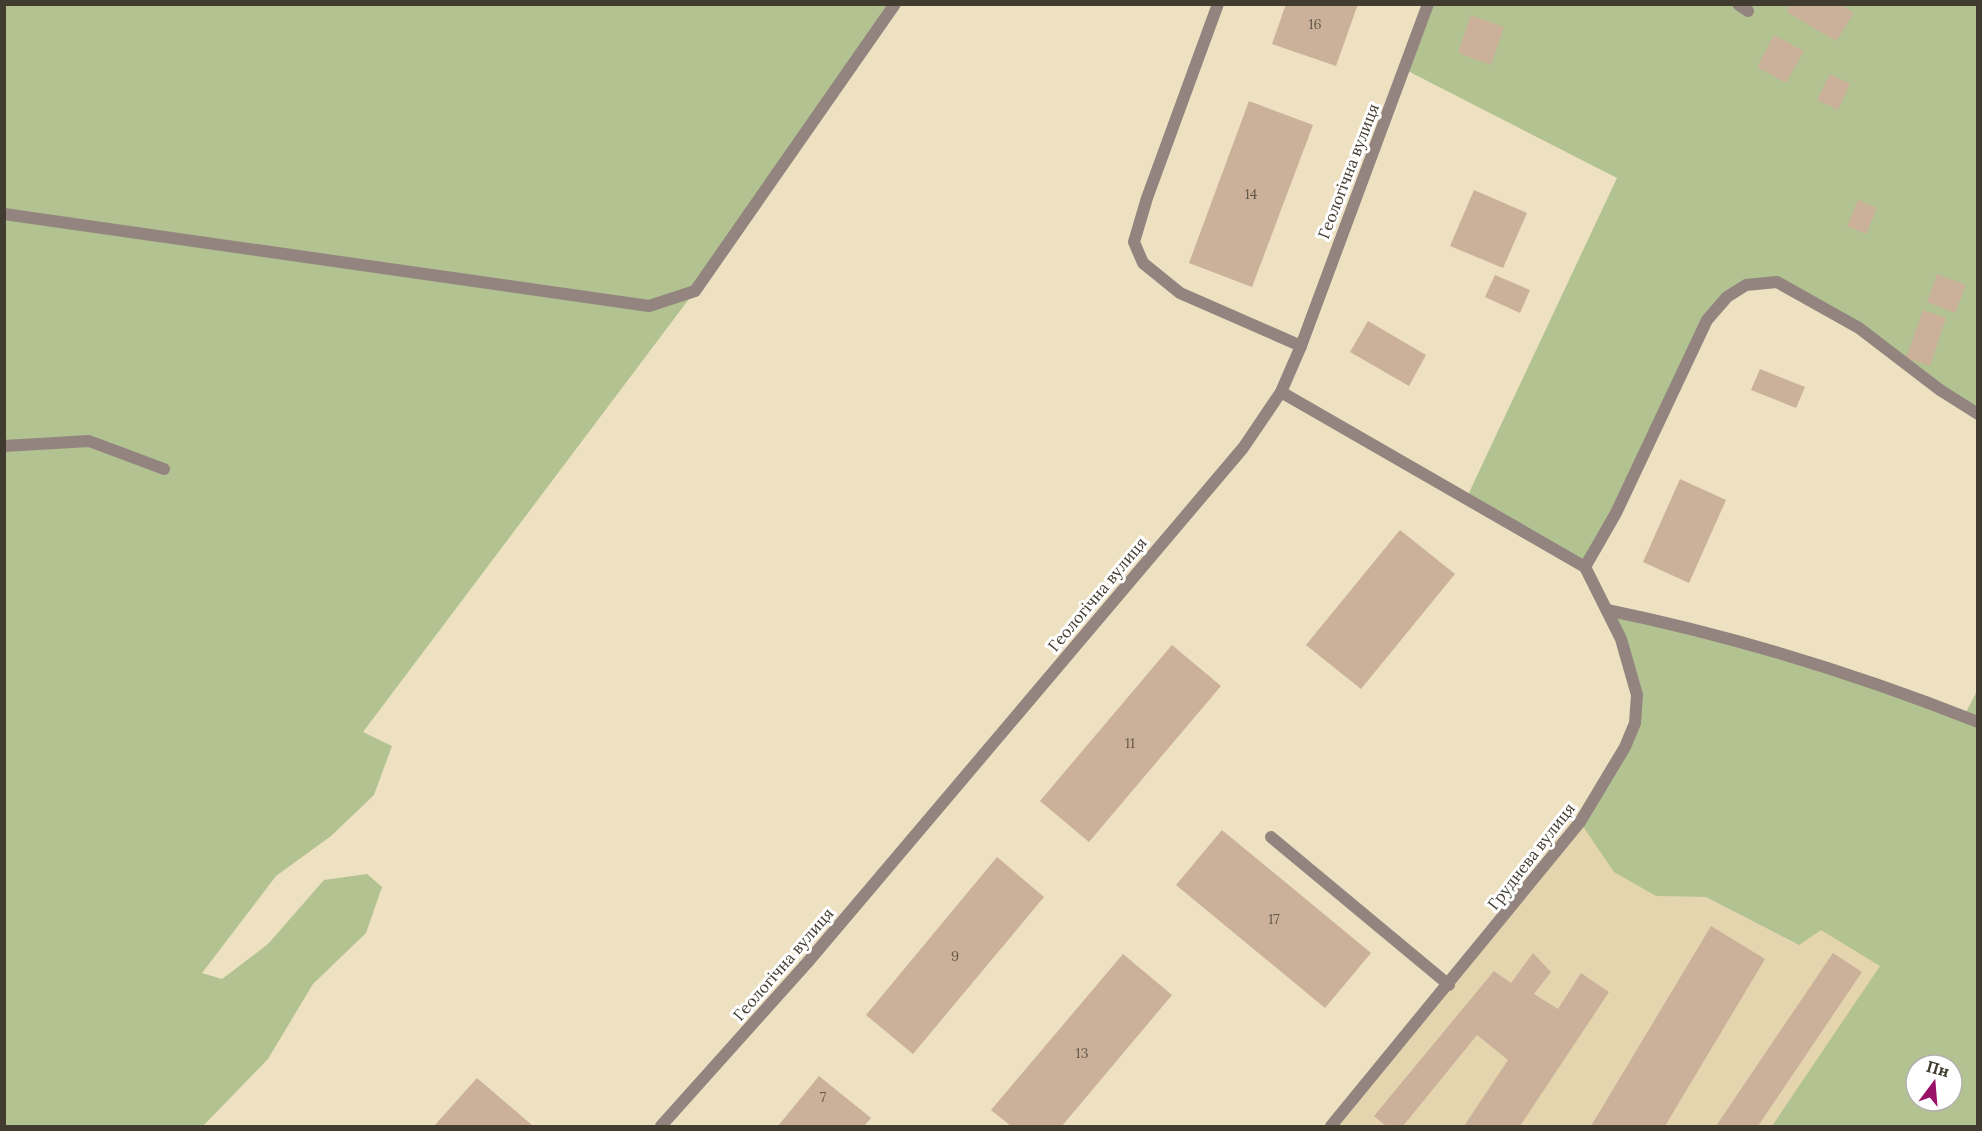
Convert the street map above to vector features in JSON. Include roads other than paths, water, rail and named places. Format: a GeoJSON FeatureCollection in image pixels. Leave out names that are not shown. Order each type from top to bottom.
{"type":"FeatureCollection","features":[{"type":"Feature","properties":{"kind":"street"},"geometry":{"type":"LineString","coordinates":[[4,214],[649,306],[695,291],[895,4]]}},
{"type":"Feature","properties":{"kind":"street"},"geometry":{"type":"LineString","coordinates":[[1218,4],[1147,198],[1134,242],[1143,263],[1180,293],[1300,346]]}},
{"type":"Feature","properties":{"kind":"street","name":"Геологічна вулиця"},"geometry":{"type":"LineString","coordinates":[[661,1126],[807,963],[1228,466],[1281,392],[1428,4]]}},
{"type":"Feature","properties":{"kind":"street"},"geometry":{"type":"LineString","coordinates":[[1281,392],[1585,567],[1616,513],[1707,320],[1727,297],[1746,285],[1777,282],[1859,328],[1940,390],[1977,414]]}},
{"type":"Feature","properties":{"kind":"street"},"geometry":{"type":"LineString","coordinates":[[4,446],[89,441],[164,470]]}},
{"type":"Feature","properties":{"kind":"street","name":"Груднева вулиця"},"geometry":{"type":"LineString","coordinates":[[1331,1126],[1449,985],[1580,822],[1625,747],[1635,723],[1637,695],[1621,639],[1585,567]]}},
{"type":"Feature","properties":{"kind":"street"},"geometry":{"type":"LineString","coordinates":[[1607,610],[1691,627],[1809,661],[1977,722]]}},
{"type":"Feature","properties":{"kind":"street"},"geometry":{"type":"LineString","coordinates":[[1271,837],[1449,985]]}}]}
